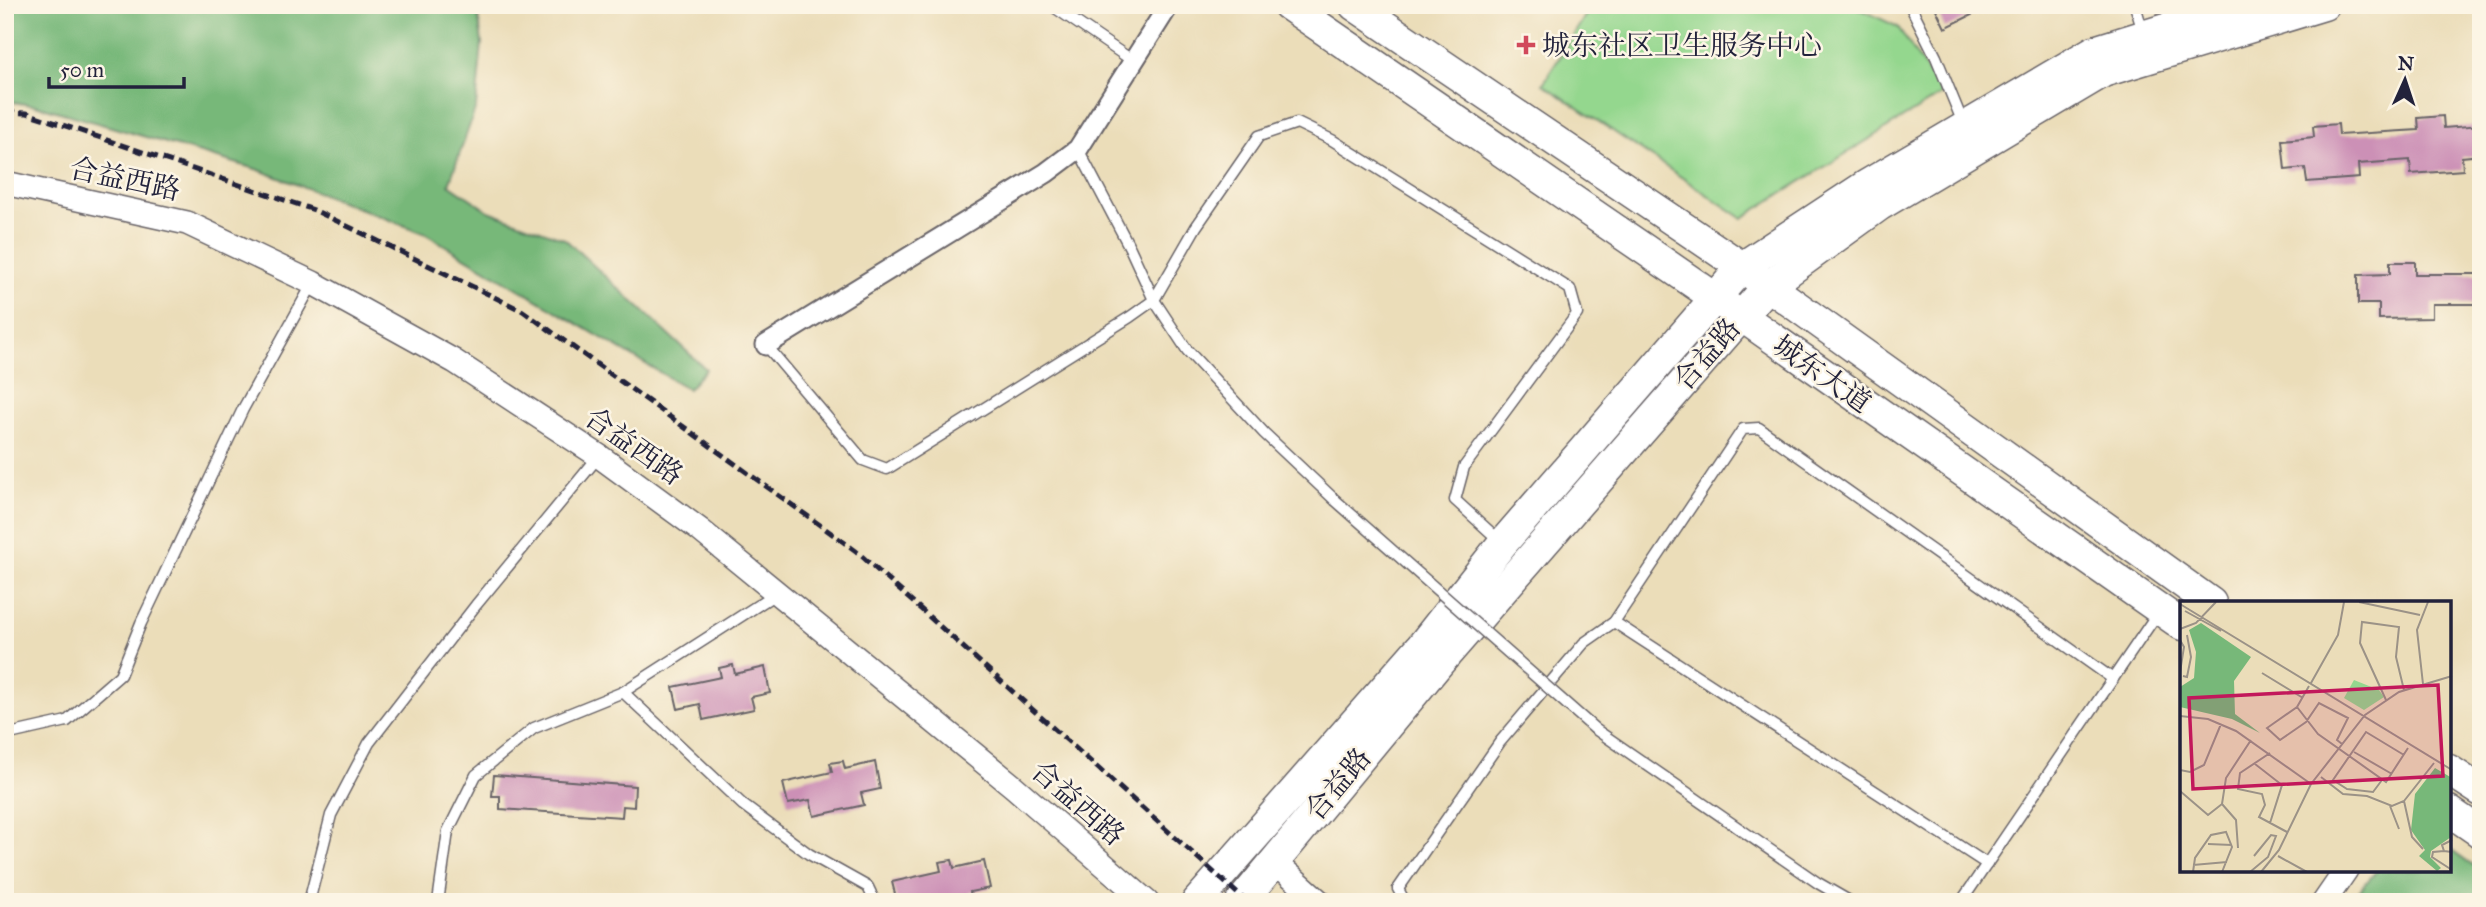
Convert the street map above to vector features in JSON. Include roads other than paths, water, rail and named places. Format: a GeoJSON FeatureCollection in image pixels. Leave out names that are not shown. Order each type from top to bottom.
{"type":"FeatureCollection","features":[{"type":"Feature","properties":{"kind":"main road","name":"城东大道"},"geometry":{"type":"LineString","coordinates":[[1288,5],[1714,297],[2171,618]]}},
{"type":"Feature","properties":{"kind":"main road","name":"城东大道"},"geometry":{"type":"LineString","coordinates":[[1354,5],[1742,267],[2208,601]]}},
{"type":"Feature","properties":{"kind":"main road","name":"合益路"},"geometry":{"type":"LineString","coordinates":[[1197,902],[1420,648],[1503,544],[1742,267],[1865,186],[2094,51],[2243,5]]}},
{"type":"Feature","properties":{"kind":"main road","name":"合益路"},"geometry":{"type":"LineString","coordinates":[[1241,902],[1439,663],[1767,287],[1880,205],[2104,72],[2324,5]]}},
{"type":"Feature","properties":{"kind":"main road"},"geometry":{"type":"LineString","coordinates":[[2451,771],[2481,790]]}},
{"type":"Feature","properties":{"kind":"main road"},"geometry":{"type":"LineString","coordinates":[[2451,812],[2481,833]]}},
{"type":"Feature","properties":{"kind":"street"},"geometry":{"type":"LineString","coordinates":[[766,345],[1046,173],[1077,149],[1169,5]]}},
{"type":"Feature","properties":{"kind":"street","name":"合益西路"},"geometry":{"type":"LineString","coordinates":[[5,183],[187,222],[313,283],[454,361],[599,456],[700,530],[1013,786],[1147,902]]}},
{"type":"Feature","properties":{"kind":"street"},"geometry":{"type":"LineString","coordinates":[[1274,861],[1320,902]]}},
{"type":"Feature","properties":{"kind":"street"},"geometry":{"type":"LineString","coordinates":[[2325,902],[2345,872]]}},
{"type":"Feature","properties":{"kind":"lane"},"geometry":{"type":"LineString","coordinates":[[1051,5],[1133,61]]}},
{"type":"Feature","properties":{"kind":"lane"},"geometry":{"type":"LineString","coordinates":[[1910,5],[1936,57],[1965,127]]}},
{"type":"Feature","properties":{"kind":"lane"},"geometry":{"type":"LineString","coordinates":[[2136,5],[2144,35]]}},
{"type":"Feature","properties":{"kind":"lane"},"geometry":{"type":"LineString","coordinates":[[766,345],[863,460],[887,469],[1154,300],[1196,227],[1259,136],[1297,123],[1332,140],[1570,289],[1577,314],[1464,467],[1455,500],[1503,544]]}},
{"type":"Feature","properties":{"kind":"lane"},"geometry":{"type":"LineString","coordinates":[[1077,149],[1130,248],[1154,300],[1188,350],[1264,433],[1335,500],[1595,729],[1818,883],[1851,902]]}},
{"type":"Feature","properties":{"kind":"lane"},"geometry":{"type":"LineString","coordinates":[[5,735],[66,721],[120,675],[141,623],[243,409],[313,283]]}},
{"type":"Feature","properties":{"kind":"lane"},"geometry":{"type":"LineString","coordinates":[[1405,902],[1398,889],[1500,742],[1584,643],[1614,622],[1743,429],[1759,428],[2113,679]]}},
{"type":"Feature","properties":{"kind":"lane"},"geometry":{"type":"LineString","coordinates":[[309,902],[331,815],[369,743],[476,605],[599,456]]}},
{"type":"Feature","properties":{"kind":"lane"},"geometry":{"type":"LineString","coordinates":[[438,902],[448,831],[476,775],[534,727],[623,692],[778,593]]}},
{"type":"Feature","properties":{"kind":"lane"},"geometry":{"type":"LineString","coordinates":[[1961,902],[2113,679],[2171,618]]}},
{"type":"Feature","properties":{"kind":"lane"},"geometry":{"type":"LineString","coordinates":[[1614,622],[1987,864]]}},
{"type":"Feature","properties":{"kind":"lane"},"geometry":{"type":"LineString","coordinates":[[623,692],[743,805],[809,854],[868,887],[875,902]]}},
{"type":"Feature","properties":{"kind":"railway"},"geometry":{"type":"LineString","coordinates":[[5,112],[27,113],[314,210],[523,311],[856,551],[1247,902]]}},
{"type":"Feature","properties":{"kind":"place","name":"城东社区卫生服务中心"},"geometry":{"type":"Point","coordinates":[1526,45]}}]}
